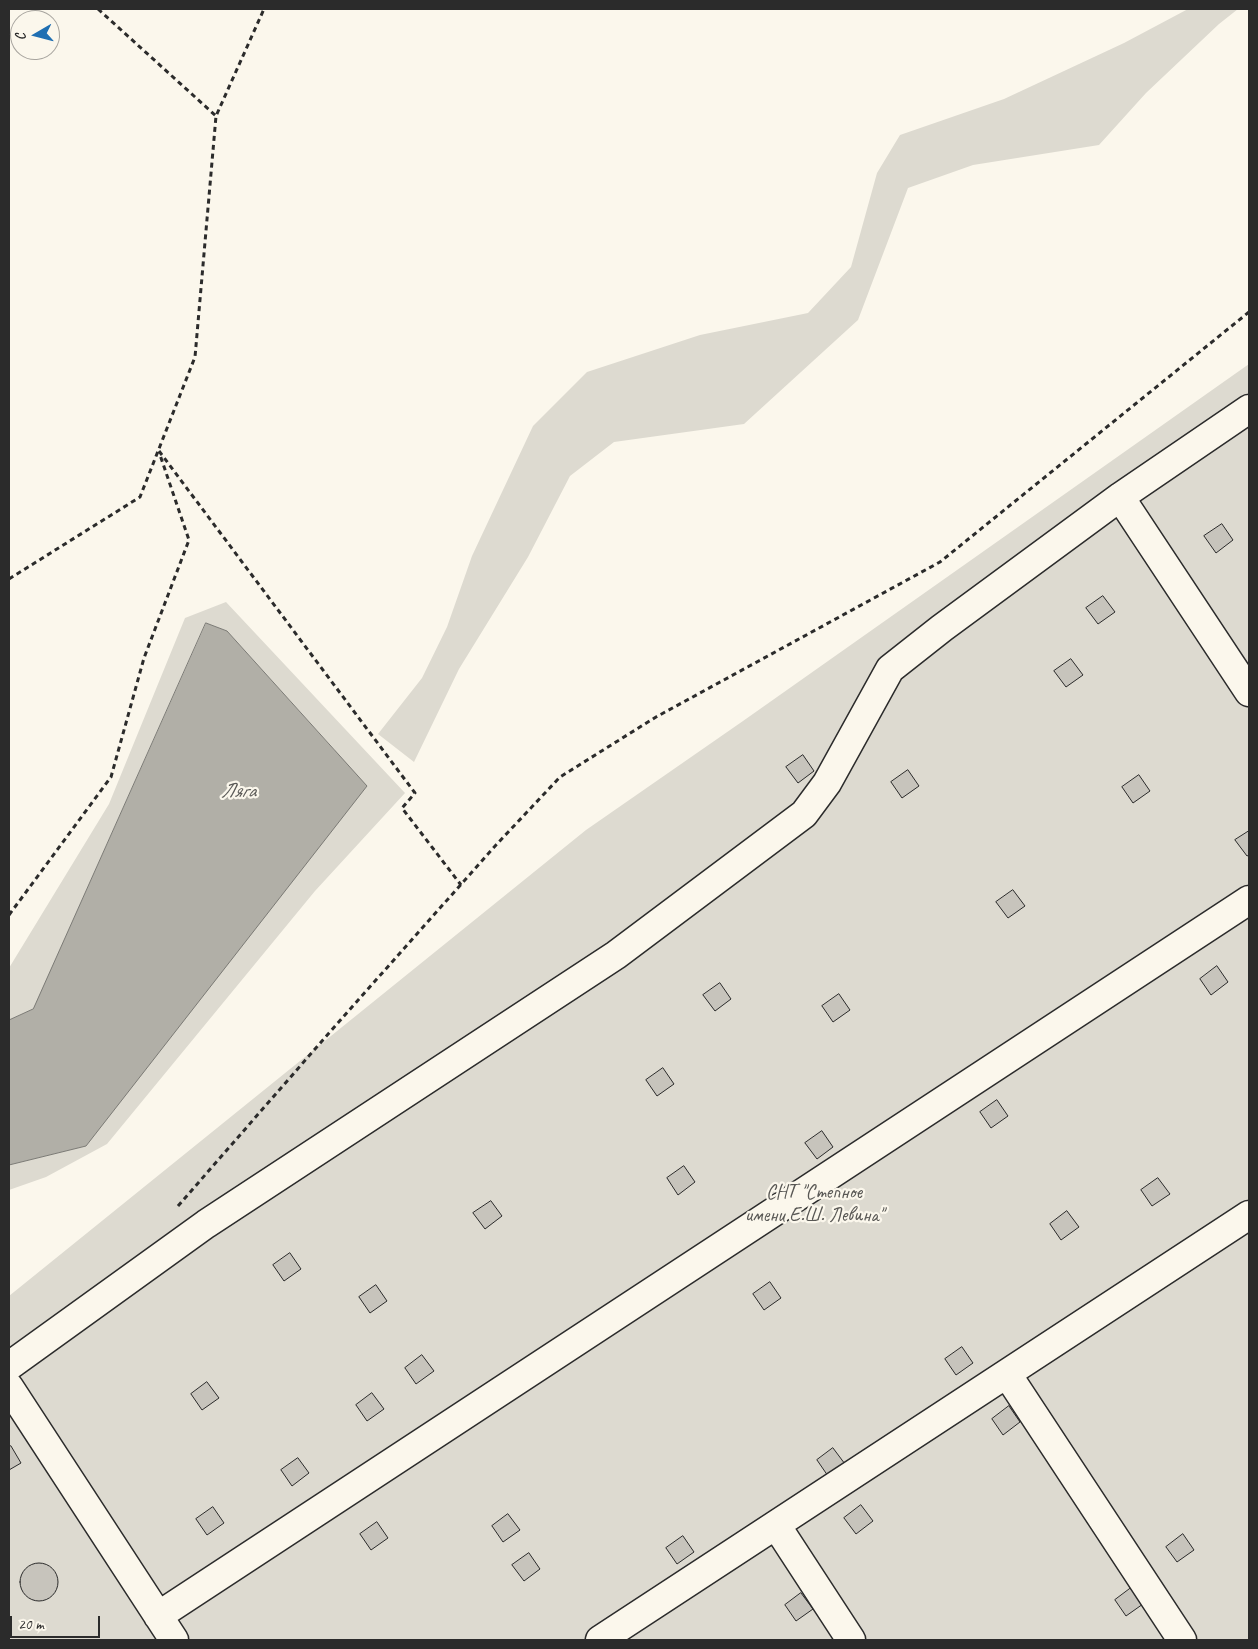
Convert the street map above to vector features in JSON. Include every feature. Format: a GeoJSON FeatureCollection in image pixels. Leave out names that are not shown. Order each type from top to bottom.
{"type":"FeatureCollection","features":[{"type":"Feature","properties":{"kind":"street"},"geometry":{"type":"LineString","coordinates":[[9,1366],[206,1224],[616,955],[804,814],[827,783],[890,669],[942,628],[1120,497],[1249,409]]}},
{"type":"Feature","properties":{"kind":"street"},"geometry":{"type":"LineString","coordinates":[[1120,497],[1249,692]]}},
{"type":"Feature","properties":{"kind":"street"},"geometry":{"type":"LineString","coordinates":[[158,1616],[1249,900]]}},
{"type":"Feature","properties":{"kind":"street"},"geometry":{"type":"LineString","coordinates":[[600,1640],[1249,1215]]}},
{"type":"Feature","properties":{"kind":"street"},"geometry":{"type":"LineString","coordinates":[[1007,1374],[1182,1640]]}},
{"type":"Feature","properties":{"kind":"street"},"geometry":{"type":"LineString","coordinates":[[9,1387],[174,1640]]}},
{"type":"Feature","properties":{"kind":"street"},"geometry":{"type":"LineString","coordinates":[[776,1525],[851,1640]]}},
{"type":"Feature","properties":{"kind":"path"},"geometry":{"type":"LineString","coordinates":[[98,9],[216,116]]}},
{"type":"Feature","properties":{"kind":"path"},"geometry":{"type":"LineString","coordinates":[[9,579],[140,497],[195,357],[216,116],[264,9]]}},
{"type":"Feature","properties":{"kind":"path"},"geometry":{"type":"LineString","coordinates":[[174,1210],[336,1025],[560,777],[656,717],[940,562],[1249,312]]}},
{"type":"Feature","properties":{"kind":"path"},"geometry":{"type":"LineString","coordinates":[[158,450],[415,793],[402,808],[461,885]]}},
{"type":"Feature","properties":{"kind":"path"},"geometry":{"type":"LineString","coordinates":[[9,915],[111,777],[144,658],[189,540],[158,450]]}},
{"type":"Feature","properties":{"kind":"green space"},"geometry":{"type":"Polygon","coordinates":[[[1188,9],[1238,9],[1219,24],[1146,93],[1099,145],[973,165],[908,188],[858,320],[744,424],[614,442],[570,476],[528,557],[459,669],[414,762],[378,734],[422,678],[447,627],[472,556],[533,426],[587,372],[700,335],[808,313],[851,267],[877,173],[900,135],[1004,99],[1124,43],[1188,9]]]}},
{"type":"Feature","properties":{"kind":"green space","name":"СНТ \"Степное имени Е.Ш. Левина\""},"geometry":{"type":"Polygon","coordinates":[[[1249,364],[1249,1640],[9,1640],[9,1296],[586,830],[1249,364]]]}},
{"type":"Feature","properties":{"kind":"green space"},"geometry":{"type":"Polygon","coordinates":[[[226,602],[405,793],[315,891],[107,1144],[46,1177],[9,1190],[9,1165],[86,1146],[335,750],[227,631],[206,623],[33,1009],[9,1020],[9,968],[109,804],[185,618],[226,602]]]}},
{"type":"Feature","properties":{"kind":"water","name":"Ляга"},"geometry":{"type":"Polygon","coordinates":[[[206,623],[227,631],[367,786],[86,1146],[9,1165],[9,1020],[33,1009],[206,623]]]}},
{"type":"Feature","properties":{"kind":"building"},"geometry":{"type":"Polygon","coordinates":[[[1222,524],[1233,540],[1216,553],[1204,536],[1222,524]]]}},
{"type":"Feature","properties":{"kind":"building"},"geometry":{"type":"Polygon","coordinates":[[[1103,596],[1115,612],[1098,624],[1086,608],[1103,596]]]}},
{"type":"Feature","properties":{"kind":"building"},"geometry":{"type":"Polygon","coordinates":[[[1071,659],[1083,675],[1066,687],[1054,671],[1071,659]]]}},
{"type":"Feature","properties":{"kind":"building"},"geometry":{"type":"Polygon","coordinates":[[[803,755],[814,771],[798,783],[786,767],[803,755]]]}},
{"type":"Feature","properties":{"kind":"building"},"geometry":{"type":"Polygon","coordinates":[[[908,770],[919,786],[902,798],[891,782],[908,770]]]}},
{"type":"Feature","properties":{"kind":"building"},"geometry":{"type":"Polygon","coordinates":[[[1139,775],[1150,791],[1133,803],[1122,787],[1139,775]]]}},
{"type":"Feature","properties":{"kind":"building"},"geometry":{"type":"Polygon","coordinates":[[[1249,831],[1249,855],[1247,856],[1235,840],[1249,831]]]}},
{"type":"Feature","properties":{"kind":"building"},"geometry":{"type":"Polygon","coordinates":[[[1013,890],[1025,906],[1008,918],[996,902],[1013,890]]]}},
{"type":"Feature","properties":{"kind":"building"},"geometry":{"type":"Polygon","coordinates":[[[1217,966],[1228,982],[1211,995],[1200,979],[1217,966]]]}},
{"type":"Feature","properties":{"kind":"building"},"geometry":{"type":"Polygon","coordinates":[[[720,983],[731,999],[715,1011],[703,995],[720,983]]]}},
{"type":"Feature","properties":{"kind":"building"},"geometry":{"type":"Polygon","coordinates":[[[839,994],[850,1010],[833,1022],[822,1006],[839,994]]]}},
{"type":"Feature","properties":{"kind":"building"},"geometry":{"type":"Polygon","coordinates":[[[663,1068],[674,1084],[657,1096],[646,1080],[663,1068]]]}},
{"type":"Feature","properties":{"kind":"building"},"geometry":{"type":"Polygon","coordinates":[[[997,1100],[1008,1116],[991,1128],[980,1112],[997,1100]]]}},
{"type":"Feature","properties":{"kind":"building"},"geometry":{"type":"Polygon","coordinates":[[[822,1131],[833,1147],[817,1159],[805,1143],[822,1131]]]}},
{"type":"Feature","properties":{"kind":"building"},"geometry":{"type":"Polygon","coordinates":[[[684,1166],[695,1182],[678,1195],[667,1178],[684,1166]]]}},
{"type":"Feature","properties":{"kind":"building"},"geometry":{"type":"Polygon","coordinates":[[[1158,1178],[1170,1194],[1152,1206],[1141,1190],[1158,1178]]]}},
{"type":"Feature","properties":{"kind":"building"},"geometry":{"type":"Polygon","coordinates":[[[491,1201],[502,1216],[485,1229],[473,1213],[491,1201]]]}},
{"type":"Feature","properties":{"kind":"building"},"geometry":{"type":"Polygon","coordinates":[[[1067,1211],[1079,1227],[1061,1240],[1050,1224],[1067,1211]]]}},
{"type":"Feature","properties":{"kind":"building"},"geometry":{"type":"Polygon","coordinates":[[[290,1253],[301,1269],[284,1281],[273,1265],[290,1253]]]}},
{"type":"Feature","properties":{"kind":"building"},"geometry":{"type":"Polygon","coordinates":[[[770,1282],[781,1298],[764,1310],[753,1294],[770,1282]]]}},
{"type":"Feature","properties":{"kind":"building"},"geometry":{"type":"Polygon","coordinates":[[[376,1285],[387,1301],[370,1313],[359,1297],[376,1285]]]}},
{"type":"Feature","properties":{"kind":"building"},"geometry":{"type":"Polygon","coordinates":[[[962,1347],[973,1363],[956,1375],[945,1359],[962,1347]]]}},
{"type":"Feature","properties":{"kind":"building"},"geometry":{"type":"Polygon","coordinates":[[[422,1355],[434,1371],[416,1384],[405,1368],[422,1355]]]}},
{"type":"Feature","properties":{"kind":"building"},"geometry":{"type":"Polygon","coordinates":[[[207,1382],[219,1398],[202,1410],[191,1394],[207,1382]]]}},
{"type":"Feature","properties":{"kind":"building"},"geometry":{"type":"Polygon","coordinates":[[[372,1393],[384,1409],[367,1421],[356,1405],[372,1393]]]}},
{"type":"Feature","properties":{"kind":"building"},"geometry":{"type":"Polygon","coordinates":[[[1009,1406],[1020,1422],[1003,1435],[992,1419],[1009,1406]]]}},
{"type":"Feature","properties":{"kind":"building"},"geometry":{"type":"Polygon","coordinates":[[[11,1446],[21,1463],[9,1470],[9,1447],[11,1446]]]}},
{"type":"Feature","properties":{"kind":"building"},"geometry":{"type":"Polygon","coordinates":[[[833,1448],[845,1464],[828,1476],[817,1460],[833,1448]]]}},
{"type":"Feature","properties":{"kind":"building"},"geometry":{"type":"Polygon","coordinates":[[[298,1458],[309,1473],[292,1486],[281,1470],[298,1458]]]}},
{"type":"Feature","properties":{"kind":"building"},"geometry":{"type":"Polygon","coordinates":[[[861,1505],[873,1521],[856,1534],[844,1518],[861,1505]]]}},
{"type":"Feature","properties":{"kind":"building"},"geometry":{"type":"Polygon","coordinates":[[[213,1507],[224,1523],[207,1535],[196,1519],[213,1507]]]}},
{"type":"Feature","properties":{"kind":"building"},"geometry":{"type":"Polygon","coordinates":[[[508,1514],[520,1530],[503,1542],[492,1526],[508,1514]]]}},
{"type":"Feature","properties":{"kind":"building"},"geometry":{"type":"Polygon","coordinates":[[[377,1522],[388,1538],[371,1550],[360,1534],[377,1522]]]}},
{"type":"Feature","properties":{"kind":"building"},"geometry":{"type":"Polygon","coordinates":[[[1183,1534],[1194,1550],[1177,1562],[1166,1547],[1183,1534]]]}},
{"type":"Feature","properties":{"kind":"building"},"geometry":{"type":"Polygon","coordinates":[[[683,1536],[694,1552],[677,1564],[666,1548],[683,1536]]]}},
{"type":"Feature","properties":{"kind":"building"},"geometry":{"type":"Polygon","coordinates":[[[529,1553],[540,1569],[524,1581],[512,1565],[529,1553]]]}},
{"type":"Feature","properties":{"kind":"building"},"geometry":{"type":"Polygon","coordinates":[[[39,1563],[52,1569],[58,1582],[52,1595],[39,1601],[26,1595],[20,1582],[26,1569],[39,1563]]]}},
{"type":"Feature","properties":{"kind":"building"},"geometry":{"type":"Polygon","coordinates":[[[1131,1588],[1143,1604],[1126,1616],[1115,1600],[1131,1588]]]}},
{"type":"Feature","properties":{"kind":"building"},"geometry":{"type":"Polygon","coordinates":[[[801,1593],[813,1609],[796,1621],[785,1605],[801,1593]]]}}]}
